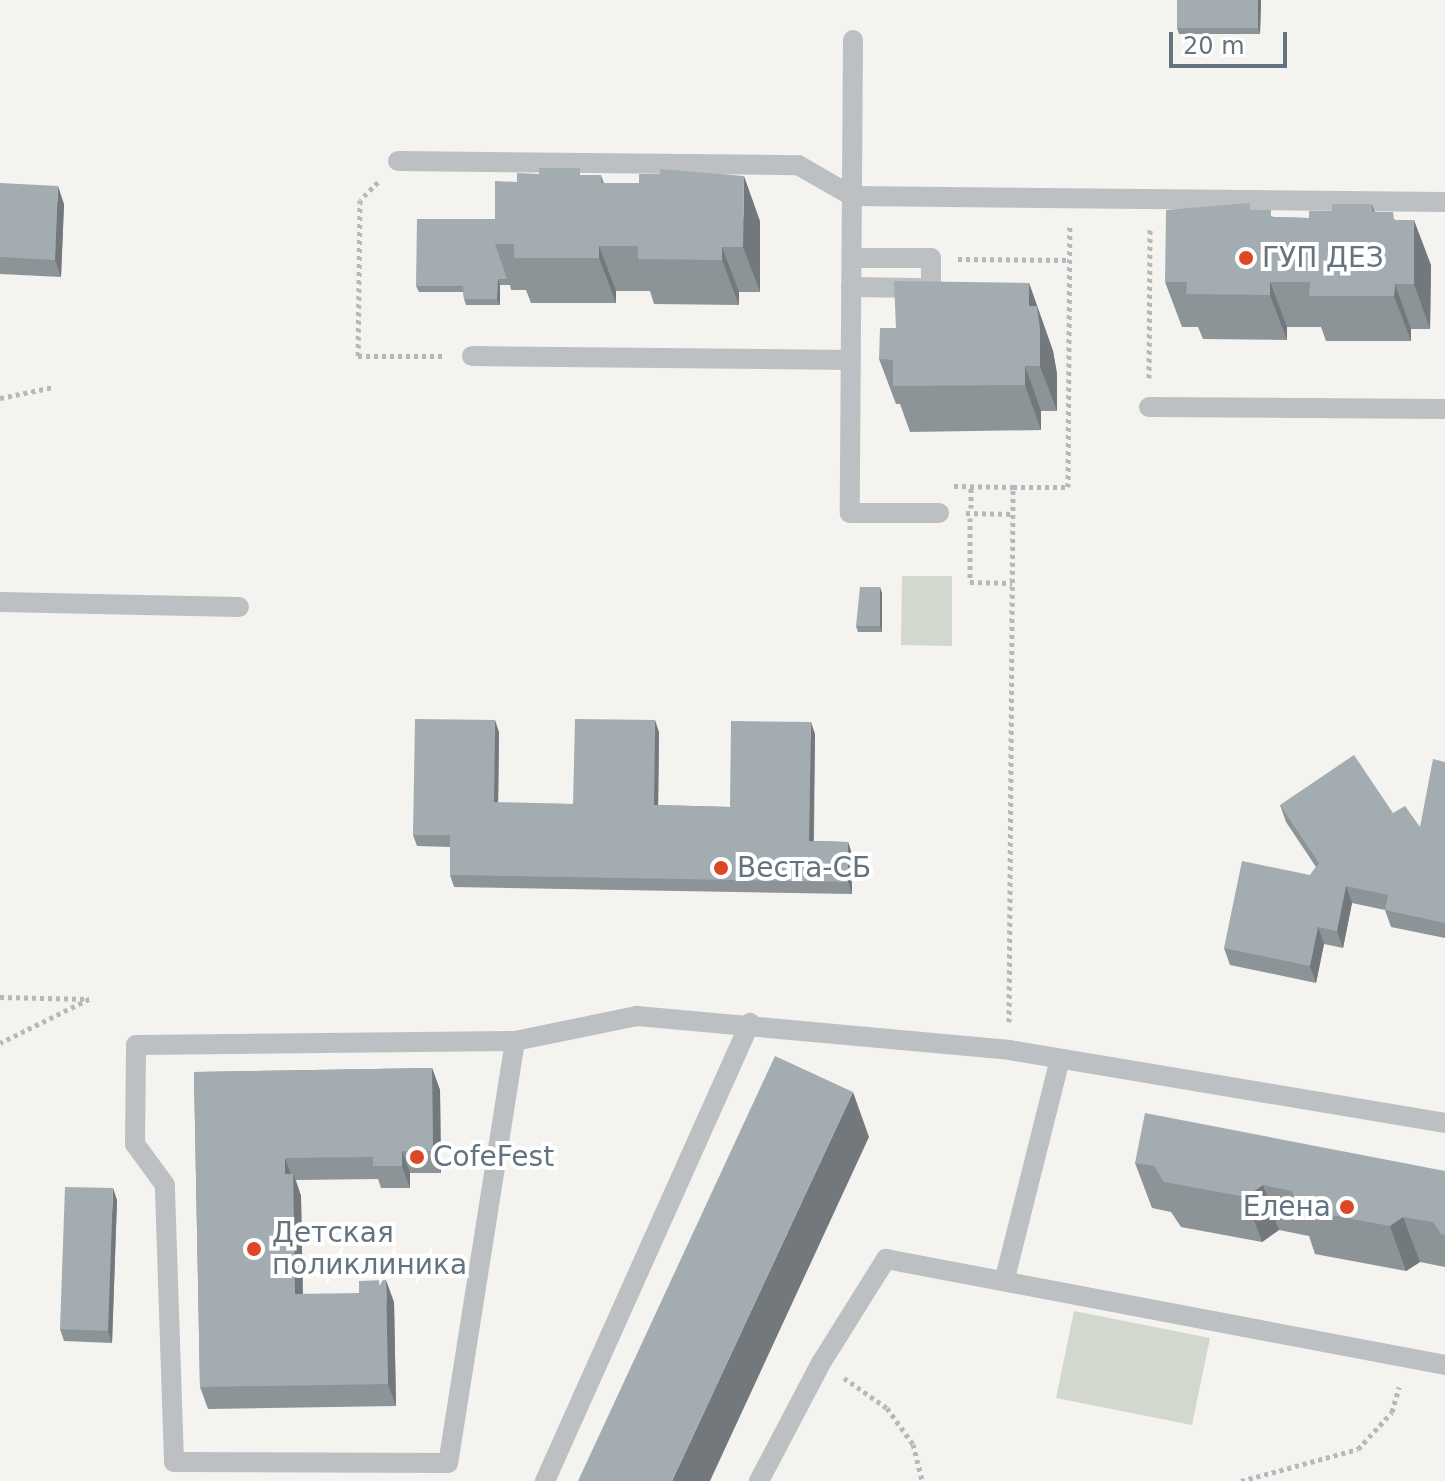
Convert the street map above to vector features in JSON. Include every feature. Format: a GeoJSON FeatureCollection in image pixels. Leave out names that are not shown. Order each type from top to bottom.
{"type":"FeatureCollection","features":[{"type":"Feature","properties":{"kind":"lane"},"geometry":{"type":"LineString","coordinates":[[853,40],[850,513],[939,513]]}},
{"type":"Feature","properties":{"kind":"lane"},"geometry":{"type":"LineString","coordinates":[[398,161],[798,165],[852,196],[1445,202]]}},
{"type":"Feature","properties":{"kind":"lane"},"geometry":{"type":"LineString","coordinates":[[852,258],[931,258],[931,314]]}},
{"type":"Feature","properties":{"kind":"lane"},"geometry":{"type":"LineString","coordinates":[[851,287],[931,288]]}},
{"type":"Feature","properties":{"kind":"lane"},"geometry":{"type":"LineString","coordinates":[[472,356],[851,360]]}},
{"type":"Feature","properties":{"kind":"lane"},"geometry":{"type":"LineString","coordinates":[[1149,407],[1445,409]]}},
{"type":"Feature","properties":{"kind":"lane"},"geometry":{"type":"LineString","coordinates":[[0,602],[239,607]]}},
{"type":"Feature","properties":{"kind":"lane"},"geometry":{"type":"LineString","coordinates":[[515,1041],[448,1463],[174,1462],[165,1185],[135,1144],[136,1045],[515,1041],[637,1016],[750,1023],[1009,1050],[1445,1123]]}},
{"type":"Feature","properties":{"kind":"lane"},"geometry":{"type":"LineString","coordinates":[[545,1481],[750,1023]]}},
{"type":"Feature","properties":{"kind":"lane"},"geometry":{"type":"LineString","coordinates":[[1005,1278],[1060,1059]]}},
{"type":"Feature","properties":{"kind":"lane"},"geometry":{"type":"LineString","coordinates":[[759,1481],[821,1363],[886,1259],[1005,1278],[1445,1365]]}},
{"type":"Feature","properties":{"kind":"path"},"geometry":{"type":"LineString","coordinates":[[1009,1050],[1013,487],[1068,487],[1070,198]]}},
{"type":"Feature","properties":{"kind":"path"},"geometry":{"type":"LineString","coordinates":[[1149,407],[1150,199]]}},
{"type":"Feature","properties":{"kind":"path"},"geometry":{"type":"LineString","coordinates":[[360,200],[358,356],[472,356]]}},
{"type":"Feature","properties":{"kind":"path"},"geometry":{"type":"LineString","coordinates":[[931,258],[1069,260]]}},
{"type":"Feature","properties":{"kind":"path"},"geometry":{"type":"LineString","coordinates":[[0,398],[54,387]]}},
{"type":"Feature","properties":{"kind":"path"},"geometry":{"type":"LineString","coordinates":[[971,486],[970,582],[1012,583]]}},
{"type":"Feature","properties":{"kind":"path"},"geometry":{"type":"LineString","coordinates":[[939,513],[1013,514]]}},
{"type":"Feature","properties":{"kind":"path"},"geometry":{"type":"LineString","coordinates":[[0,997],[89,999],[0,1043]]}},
{"type":"Feature","properties":{"kind":"path"},"geometry":{"type":"LineString","coordinates":[[1241,1481],[1358,1449],[1392,1412],[1406,1358]]}},
{"type":"Feature","properties":{"kind":"path"},"geometry":{"type":"LineString","coordinates":[[821,1363],[887,1408],[913,1444],[922,1481]]}},
{"type":"Feature","properties":{"kind":"shaded area"},"geometry":{"type":"Polygon","coordinates":[[[902,576],[952,576],[952,646],[901,645],[902,576]]]}},
{"type":"Feature","properties":{"kind":"shaded area"},"geometry":{"type":"Polygon","coordinates":[[[1074,1311],[1210,1338],[1192,1425],[1056,1398],[1074,1311]]]}},
{"type":"Feature","properties":{"kind":"building"},"geometry":{"type":"Polygon","coordinates":[[[1177,0],[1258,0],[1258,28],[1177,28],[1177,0]]]}},
{"type":"Feature","properties":{"kind":"building"},"geometry":{"type":"Polygon","coordinates":[[[539,168],[580,168],[580,175],[601,175],[601,183],[639,183],[639,174],[660,174],[660,169],[744,176],[743,247],[722,247],[722,260],[638,259],[638,246],[599,246],[599,258],[514,258],[514,244],[495,244],[495,181],[517,182],[517,173],[539,174],[539,168]]]}},
{"type":"Feature","properties":{"kind":"building"},"geometry":{"type":"Polygon","coordinates":[[[0,183],[58,186],[55,260],[0,257],[0,183]]]}},
{"type":"Feature","properties":{"kind":"building"},"geometry":{"type":"Polygon","coordinates":[[[1250,203],[1250,210],[1271,210],[1271,217],[1309,218],[1309,211],[1332,211],[1332,204],[1372,204],[1372,212],[1393,212],[1394,220],[1414,220],[1414,284],[1395,284],[1394,296],[1309,296],[1310,282],[1270,282],[1270,295],[1186,294],[1187,282],[1165,282],[1166,210],[1250,203]]]}},
{"type":"Feature","properties":{"kind":"building"},"geometry":{"type":"Polygon","coordinates":[[[417,219],[495,219],[495,244],[507,279],[498,279],[497,299],[464,299],[463,286],[416,286],[417,219]]]}},
{"type":"Feature","properties":{"kind":"building"},"geometry":{"type":"Polygon","coordinates":[[[894,281],[1029,283],[1029,306],[1037,306],[1040,366],[1025,366],[1025,385],[893,386],[893,360],[879,359],[880,328],[896,328],[894,281]]]}},
{"type":"Feature","properties":{"kind":"building"},"geometry":{"type":"Polygon","coordinates":[[[860,587],[880,587],[880,626],[856,626],[860,587]]]}},
{"type":"Feature","properties":{"kind":"building"},"geometry":{"type":"Polygon","coordinates":[[[415,719],[495,720],[494,802],[573,804],[575,719],[655,720],[654,805],[730,807],[731,721],[811,722],[809,841],[848,842],[848,882],[450,875],[450,835],[413,835],[415,719]]]}},
{"type":"Feature","properties":{"kind":"building"},"geometry":{"type":"Polygon","coordinates":[[[1354,755],[1393,813],[1405,806],[1420,827],[1433,759],[1445,762],[1445,923],[1385,910],[1388,895],[1346,886],[1337,931],[1318,927],[1310,966],[1224,948],[1242,861],[1310,875],[1319,863],[1280,805],[1354,755]]]}},
{"type":"Feature","properties":{"kind":"building"},"geometry":{"type":"Polygon","coordinates":[[[775,1056],[853,1092],[672,1481],[578,1481],[775,1056]]]}},
{"type":"Feature","properties":{"kind":"building","name":"Детская поликлиника"},"geometry":{"type":"Polygon","coordinates":[[[432,1068],[433,1151],[402,1151],[402,1166],[373,1166],[373,1157],[285,1158],[285,1174],[293,1174],[295,1294],[359,1293],[359,1281],[386,1280],[388,1384],[200,1387],[194,1072],[432,1068]]]}},
{"type":"Feature","properties":{"kind":"building"},"geometry":{"type":"Polygon","coordinates":[[[1145,1113],[1445,1171],[1445,1235],[1433,1222],[1403,1217],[1390,1226],[1299,1209],[1292,1191],[1263,1185],[1246,1197],[1164,1182],[1154,1166],[1135,1163],[1145,1113]]]}},
{"type":"Feature","properties":{"kind":"building"},"geometry":{"type":"Polygon","coordinates":[[[65,1187],[113,1188],[108,1331],[60,1329],[65,1187]]]}},
{"type":"Feature","properties":{"kind":"place","name":"ГУП ДЕЗ"},"geometry":{"type":"Point","coordinates":[1246,258]}},
{"type":"Feature","properties":{"kind":"place","name":"Веста-СБ"},"geometry":{"type":"Point","coordinates":[721,868]}},
{"type":"Feature","properties":{"kind":"place","name":"CofeFest"},"geometry":{"type":"Point","coordinates":[417,1157]}},
{"type":"Feature","properties":{"kind":"place","name":"Елена"},"geometry":{"type":"Point","coordinates":[1347,1207]}},
{"type":"Feature","properties":{"kind":"place","name":"Детская поликлиника"},"geometry":{"type":"Point","coordinates":[254,1249]}}]}
